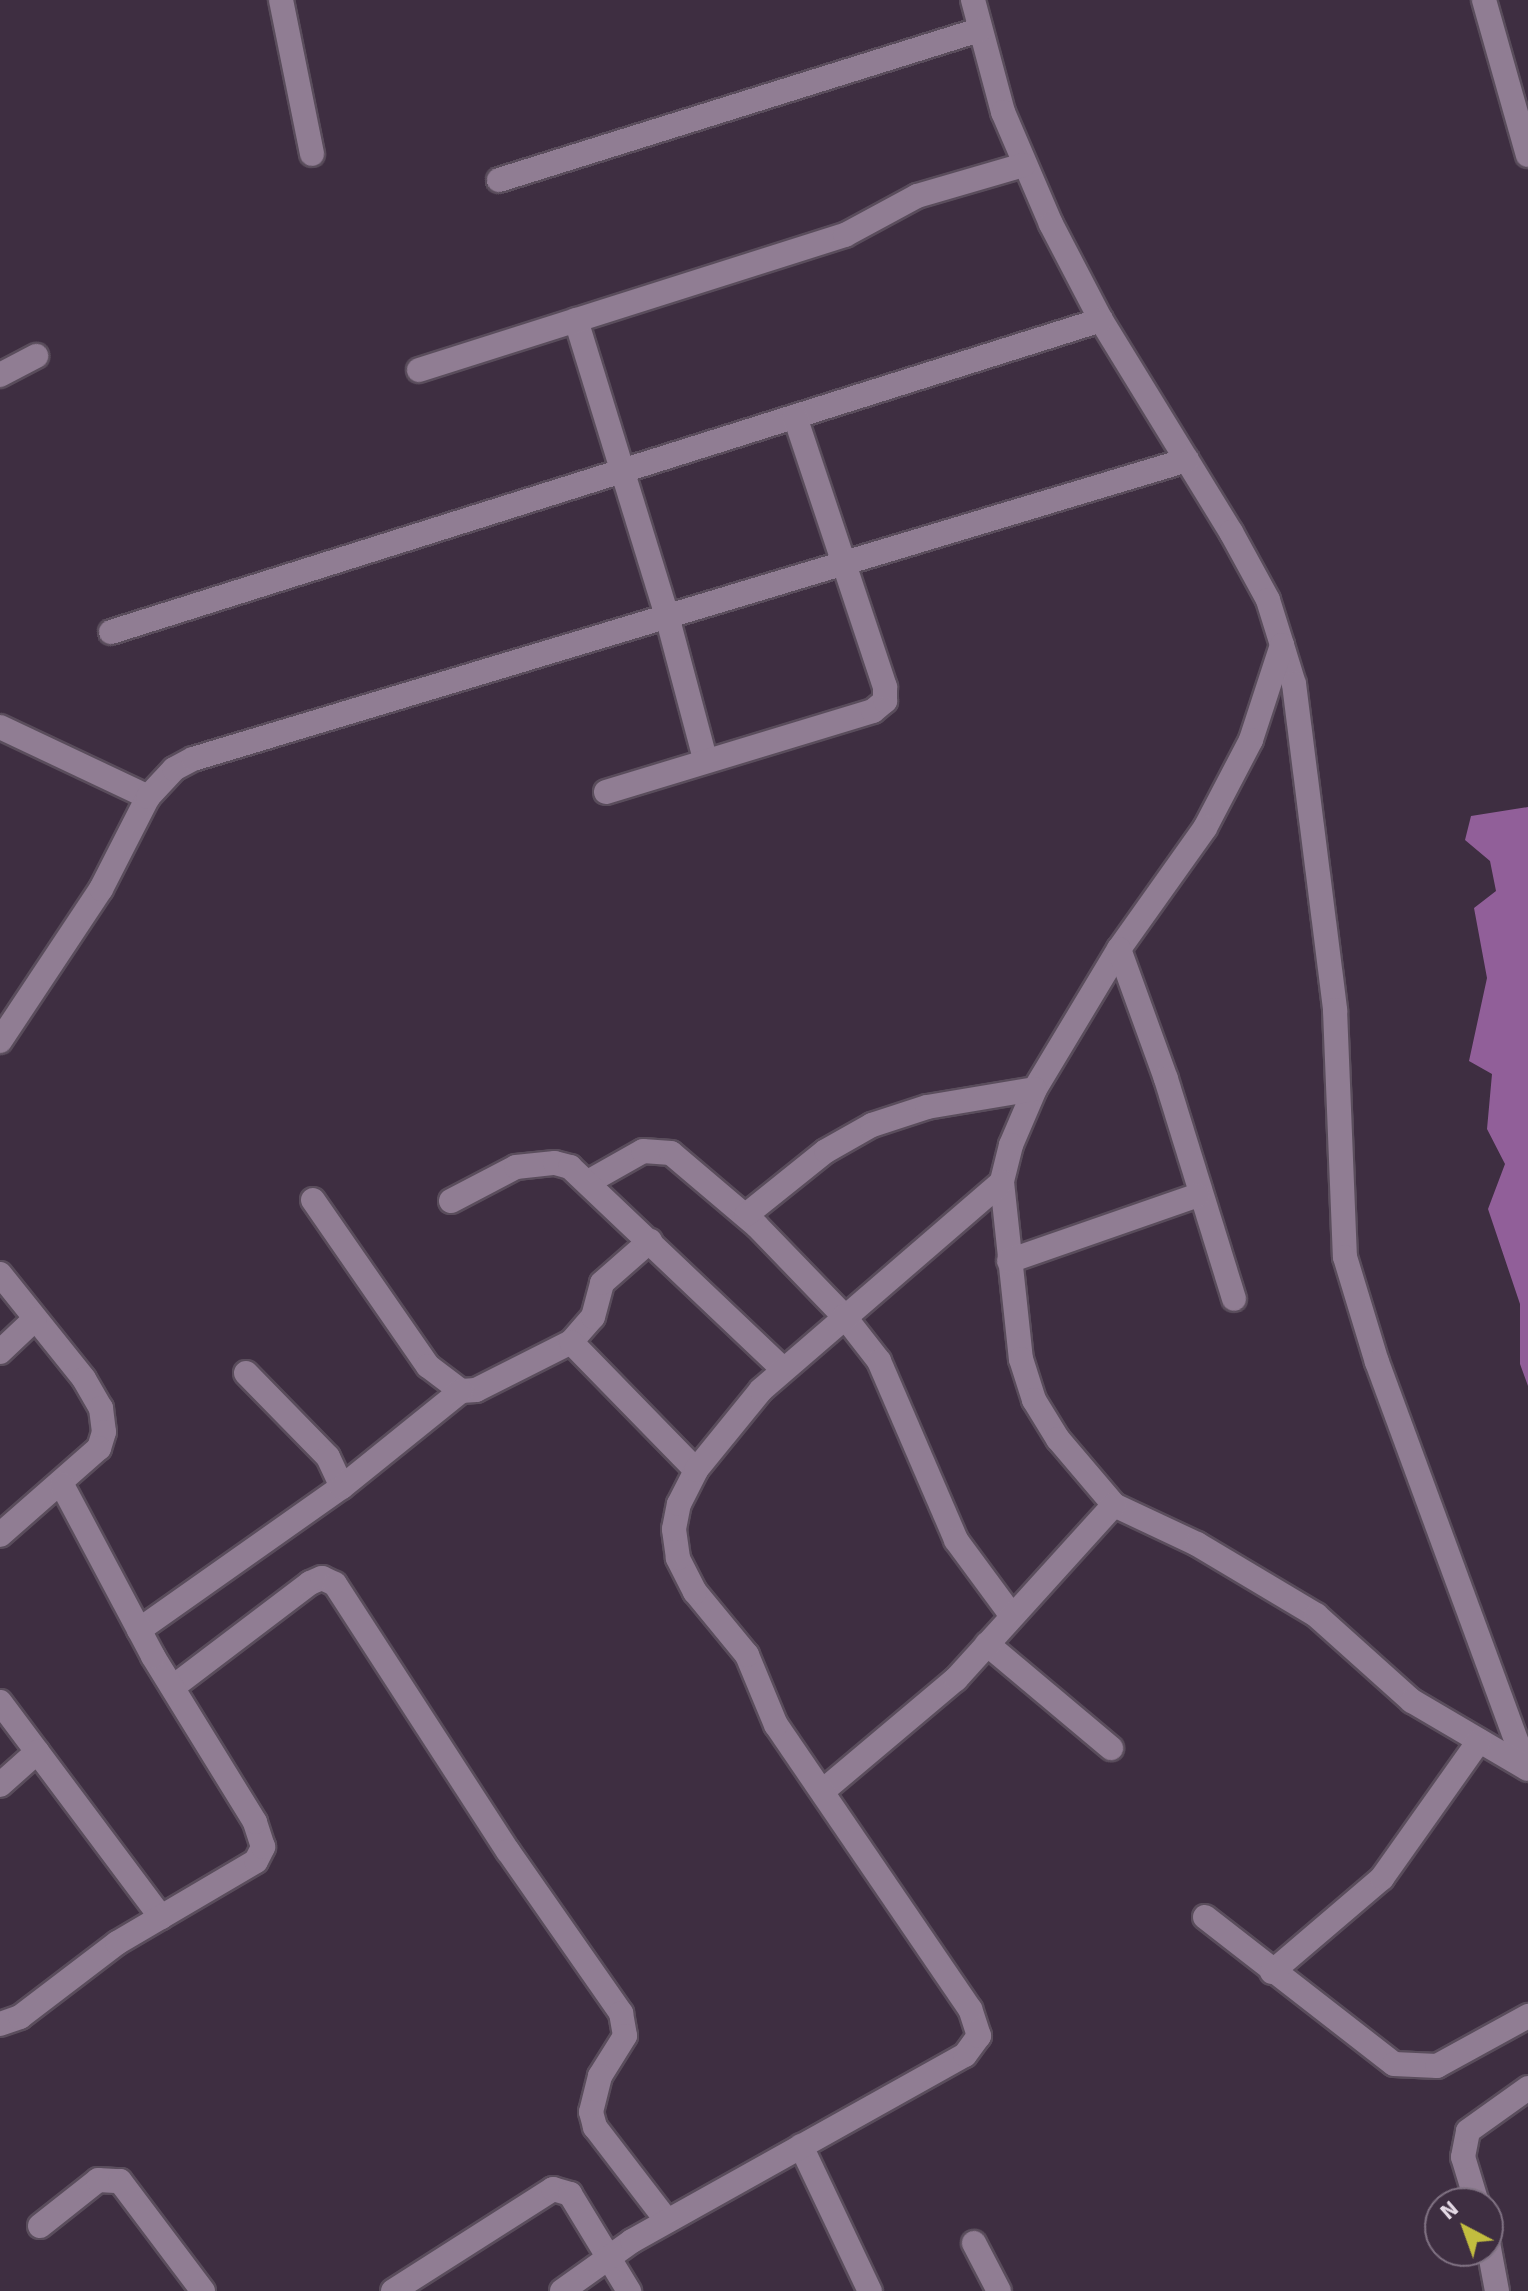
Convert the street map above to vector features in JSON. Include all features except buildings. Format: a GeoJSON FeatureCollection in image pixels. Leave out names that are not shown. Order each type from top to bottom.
{"type":"FeatureCollection","features":[{"type":"Feature","properties":{"kind":"street"},"geometry":{"type":"LineString","coordinates":[[281,0],[312,154]]}},
{"type":"Feature","properties":{"kind":"street"},"geometry":{"type":"LineString","coordinates":[[973,0],[979,30],[1024,165],[1101,320],[1268,600],[1294,684],[1335,1010],[1345,1257],[1377,1362],[1527,1769]]}},
{"type":"Feature","properties":{"kind":"street"},"geometry":{"type":"LineString","coordinates":[[1484,0],[1528,155]]}},
{"type":"Feature","properties":{"kind":"street"},"geometry":{"type":"LineString","coordinates":[[499,180],[979,30]]}},
{"type":"Feature","properties":{"kind":"street"},"geometry":{"type":"LineString","coordinates":[[419,370],[845,235],[917,196],[1024,165]]}},
{"type":"Feature","properties":{"kind":"street"},"geometry":{"type":"LineString","coordinates":[[576,320],[667,616],[705,759]]}},
{"type":"Feature","properties":{"kind":"street"},"geometry":{"type":"LineString","coordinates":[[111,632],[1101,320]]}},
{"type":"Feature","properties":{"kind":"street"},"geometry":{"type":"LineString","coordinates":[[0,375],[36,356]]}},
{"type":"Feature","properties":{"kind":"street"},"geometry":{"type":"LineString","coordinates":[[606,792],[705,759],[873,711],[885,701],[885,687],[842,566],[795,417]]}},
{"type":"Feature","properties":{"kind":"street"},"geometry":{"type":"LineString","coordinates":[[0,1041],[101,889],[148,797],[174,769],[193,759],[1187,460]]}},
{"type":"Feature","properties":{"kind":"street"},"geometry":{"type":"LineString","coordinates":[[1282,645],[1251,740],[1205,828],[1119,949],[1035,1089],[1002,1182],[1021,1359],[1034,1400],[1075,1461],[1114,1505],[1197,1544],[1316,1615],[1412,1701],[1527,1769]]}},
{"type":"Feature","properties":{"kind":"street"},"geometry":{"type":"LineString","coordinates":[[0,727],[148,797]]}},
{"type":"Feature","properties":{"kind":"street"},"geometry":{"type":"LineString","coordinates":[[1119,949],[1166,1079],[1198,1195],[1234,1299]]}},
{"type":"Feature","properties":{"kind":"street"},"geometry":{"type":"LineString","coordinates":[[746,1215],[826,1151],[872,1125],[927,1107],[1035,1089]]}},
{"type":"Feature","properties":{"kind":"street"},"geometry":{"type":"LineString","coordinates":[[590,1181],[643,1151],[671,1153],[746,1215],[844,1316],[879,1361],[901,1405],[956,1540],[1012,1616]]}},
{"type":"Feature","properties":{"kind":"street"},"geometry":{"type":"LineString","coordinates":[[451,1201],[516,1167],[534,1163],[570,1167],[590,1181],[783,1369]]}},
{"type":"Feature","properties":{"kind":"street"},"geometry":{"type":"LineString","coordinates":[[562,2291],[667,2221],[965,2055],[979,2036],[970,2009],[824,1790],[776,1725],[747,1655],[695,1592],[678,1558],[676,1516],[696,1470],[783,1369],[1002,1182]]}},
{"type":"Feature","properties":{"kind":"street"},"geometry":{"type":"LineString","coordinates":[[1009,1261],[1198,1195]]}},
{"type":"Feature","properties":{"kind":"street"},"geometry":{"type":"LineString","coordinates":[[313,1200],[428,1366],[461,1391]]}},
{"type":"Feature","properties":{"kind":"street"},"geometry":{"type":"LineString","coordinates":[[139,1630],[342,1487],[461,1391],[476,1390],[571,1342],[593,1317],[602,1283],[650,1241]]}},
{"type":"Feature","properties":{"kind":"street"},"geometry":{"type":"LineString","coordinates":[[0,1274],[84,1379],[101,1408],[104,1432],[99,1448],[62,1485],[0,1535]]}},
{"type":"Feature","properties":{"kind":"street"},"geometry":{"type":"LineString","coordinates":[[0,1352],[35,1319]]}},
{"type":"Feature","properties":{"kind":"street"},"geometry":{"type":"LineString","coordinates":[[571,1342],[696,1470]]}},
{"type":"Feature","properties":{"kind":"street"},"geometry":{"type":"LineString","coordinates":[[246,1373],[328,1457],[342,1487]]}},
{"type":"Feature","properties":{"kind":"street"},"geometry":{"type":"LineString","coordinates":[[0,2024],[20,2017],[117,1943],[256,1861],[263,1847],[255,1822],[139,1630],[62,1485]]}},
{"type":"Feature","properties":{"kind":"street"},"geometry":{"type":"LineString","coordinates":[[824,1790],[905,1726],[987,1644],[1114,1505]]}},
{"type":"Feature","properties":{"kind":"street"},"geometry":{"type":"LineString","coordinates":[[173,1687],[310,1583],[322,1578],[335,1584],[508,1851],[614,2000],[626,2025],[625,2036],[600,2076],[591,2112],[595,2127],[667,2221]]}},
{"type":"Feature","properties":{"kind":"street"},"geometry":{"type":"LineString","coordinates":[[987,1644],[1111,1748]]}},
{"type":"Feature","properties":{"kind":"street"},"geometry":{"type":"LineString","coordinates":[[0,1702],[161,1917]]}},
{"type":"Feature","properties":{"kind":"street"},"geometry":{"type":"LineString","coordinates":[[1272,1972],[1382,1878],[1479,1741]]}},
{"type":"Feature","properties":{"kind":"street"},"geometry":{"type":"LineString","coordinates":[[0,1785],[37,1752]]}},
{"type":"Feature","properties":{"kind":"street"},"geometry":{"type":"LineString","coordinates":[[1205,1917],[1394,2064],[1437,2066],[1528,2016]]}},
{"type":"Feature","properties":{"kind":"street"},"geometry":{"type":"LineString","coordinates":[[1472,2187],[1463,2157],[1468,2131],[1528,2088]]}},
{"type":"Feature","properties":{"kind":"street"},"geometry":{"type":"LineString","coordinates":[[801,2146],[870,2291]]}},
{"type":"Feature","properties":{"kind":"street"},"geometry":{"type":"LineString","coordinates":[[40,2226],[98,2180],[120,2181],[203,2291]]}},
{"type":"Feature","properties":{"kind":"street"},"geometry":{"type":"LineString","coordinates":[[393,2291],[553,2189],[570,2194],[612,2256],[629,2291]]}},
{"type":"Feature","properties":{"kind":"street"},"geometry":{"type":"LineString","coordinates":[[974,2243],[999,2291]]}},
{"type":"Feature","properties":{"kind":"street"},"geometry":{"type":"LineString","coordinates":[[1492,2267],[1497,2291]]}},
{"type":"Feature","properties":{"kind":"shaded area"},"geometry":{"type":"Polygon","coordinates":[[[1528,807],[1528,1386],[1520,1364],[1520,1304],[1488,1209],[1505,1164],[1487,1129],[1492,1074],[1469,1061],[1487,978],[1474,908],[1496,891],[1490,861],[1465,840],[1471,816],[1528,807]]]}}]}
